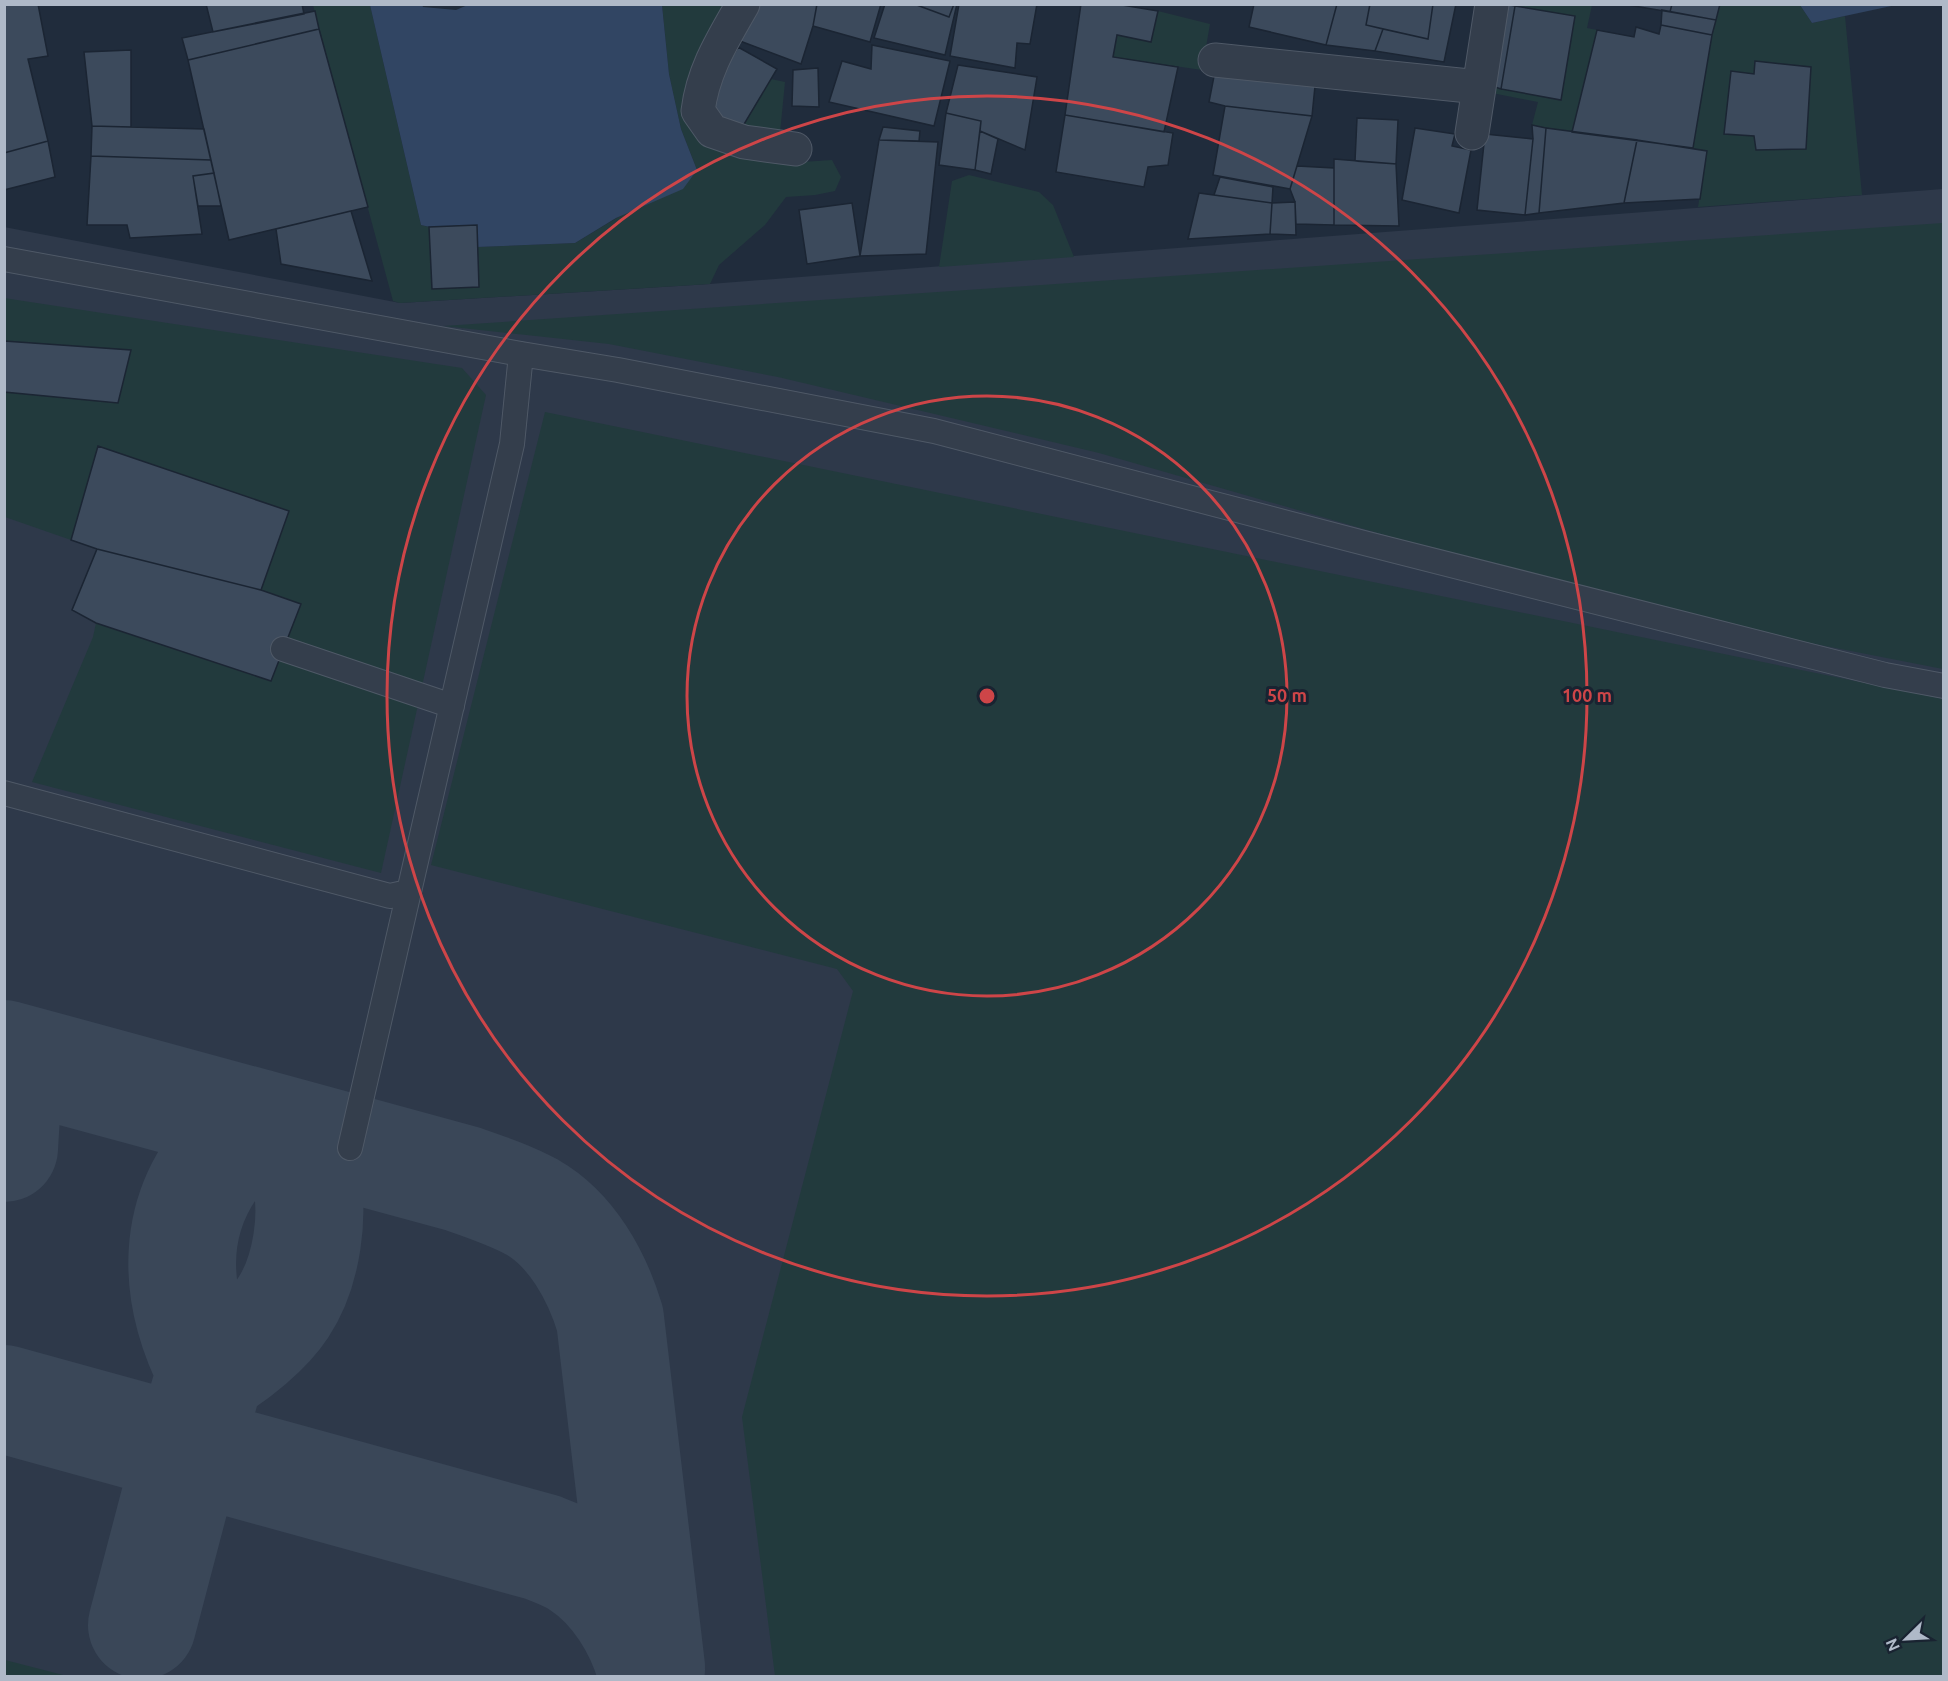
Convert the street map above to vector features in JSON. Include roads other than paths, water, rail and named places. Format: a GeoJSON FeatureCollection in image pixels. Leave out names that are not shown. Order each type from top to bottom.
{"type":"FeatureCollection","features":[{"type":"Feature","properties":{"kind":"street"},"geometry":{"type":"LineString","coordinates":[[743,4],[707,69],[700,88],[698,111],[712,131],[744,142],[795,149]]}},
{"type":"Feature","properties":{"kind":"street"},"geometry":{"type":"LineString","coordinates":[[1472,134],[1492,4]]}},
{"type":"Feature","properties":{"kind":"street"},"geometry":{"type":"LineString","coordinates":[[1215,60],[1479,87]]}},
{"type":"Feature","properties":{"kind":"lane"},"geometry":{"type":"LineString","coordinates":[[4,259],[618,370],[934,431],[1885,675],[1944,686]]}},
{"type":"Feature","properties":{"kind":"lane"},"geometry":{"type":"LineString","coordinates":[[350,1148],[512,444],[521,354]]}},
{"type":"Feature","properties":{"kind":"lane"},"geometry":{"type":"LineString","coordinates":[[283,649],[452,706]]}},
{"type":"Feature","properties":{"kind":"lane"},"geometry":{"type":"LineString","coordinates":[[4,793],[390,896],[408,892]]}},
{"type":"Feature","properties":{"kind":"water"},"geometry":{"type":"Polygon","coordinates":[[[470,4],[662,5],[669,74],[681,129],[697,170],[683,189],[616,218],[575,243],[477,247],[476,225],[430,227],[421,225],[370,5],[422,5],[423,7],[456,10],[470,4]]]}},
{"type":"Feature","properties":{"kind":"water"},"geometry":{"type":"Polygon","coordinates":[[[1800,5],[1896,5],[1812,23],[1800,5]]]}}]}
